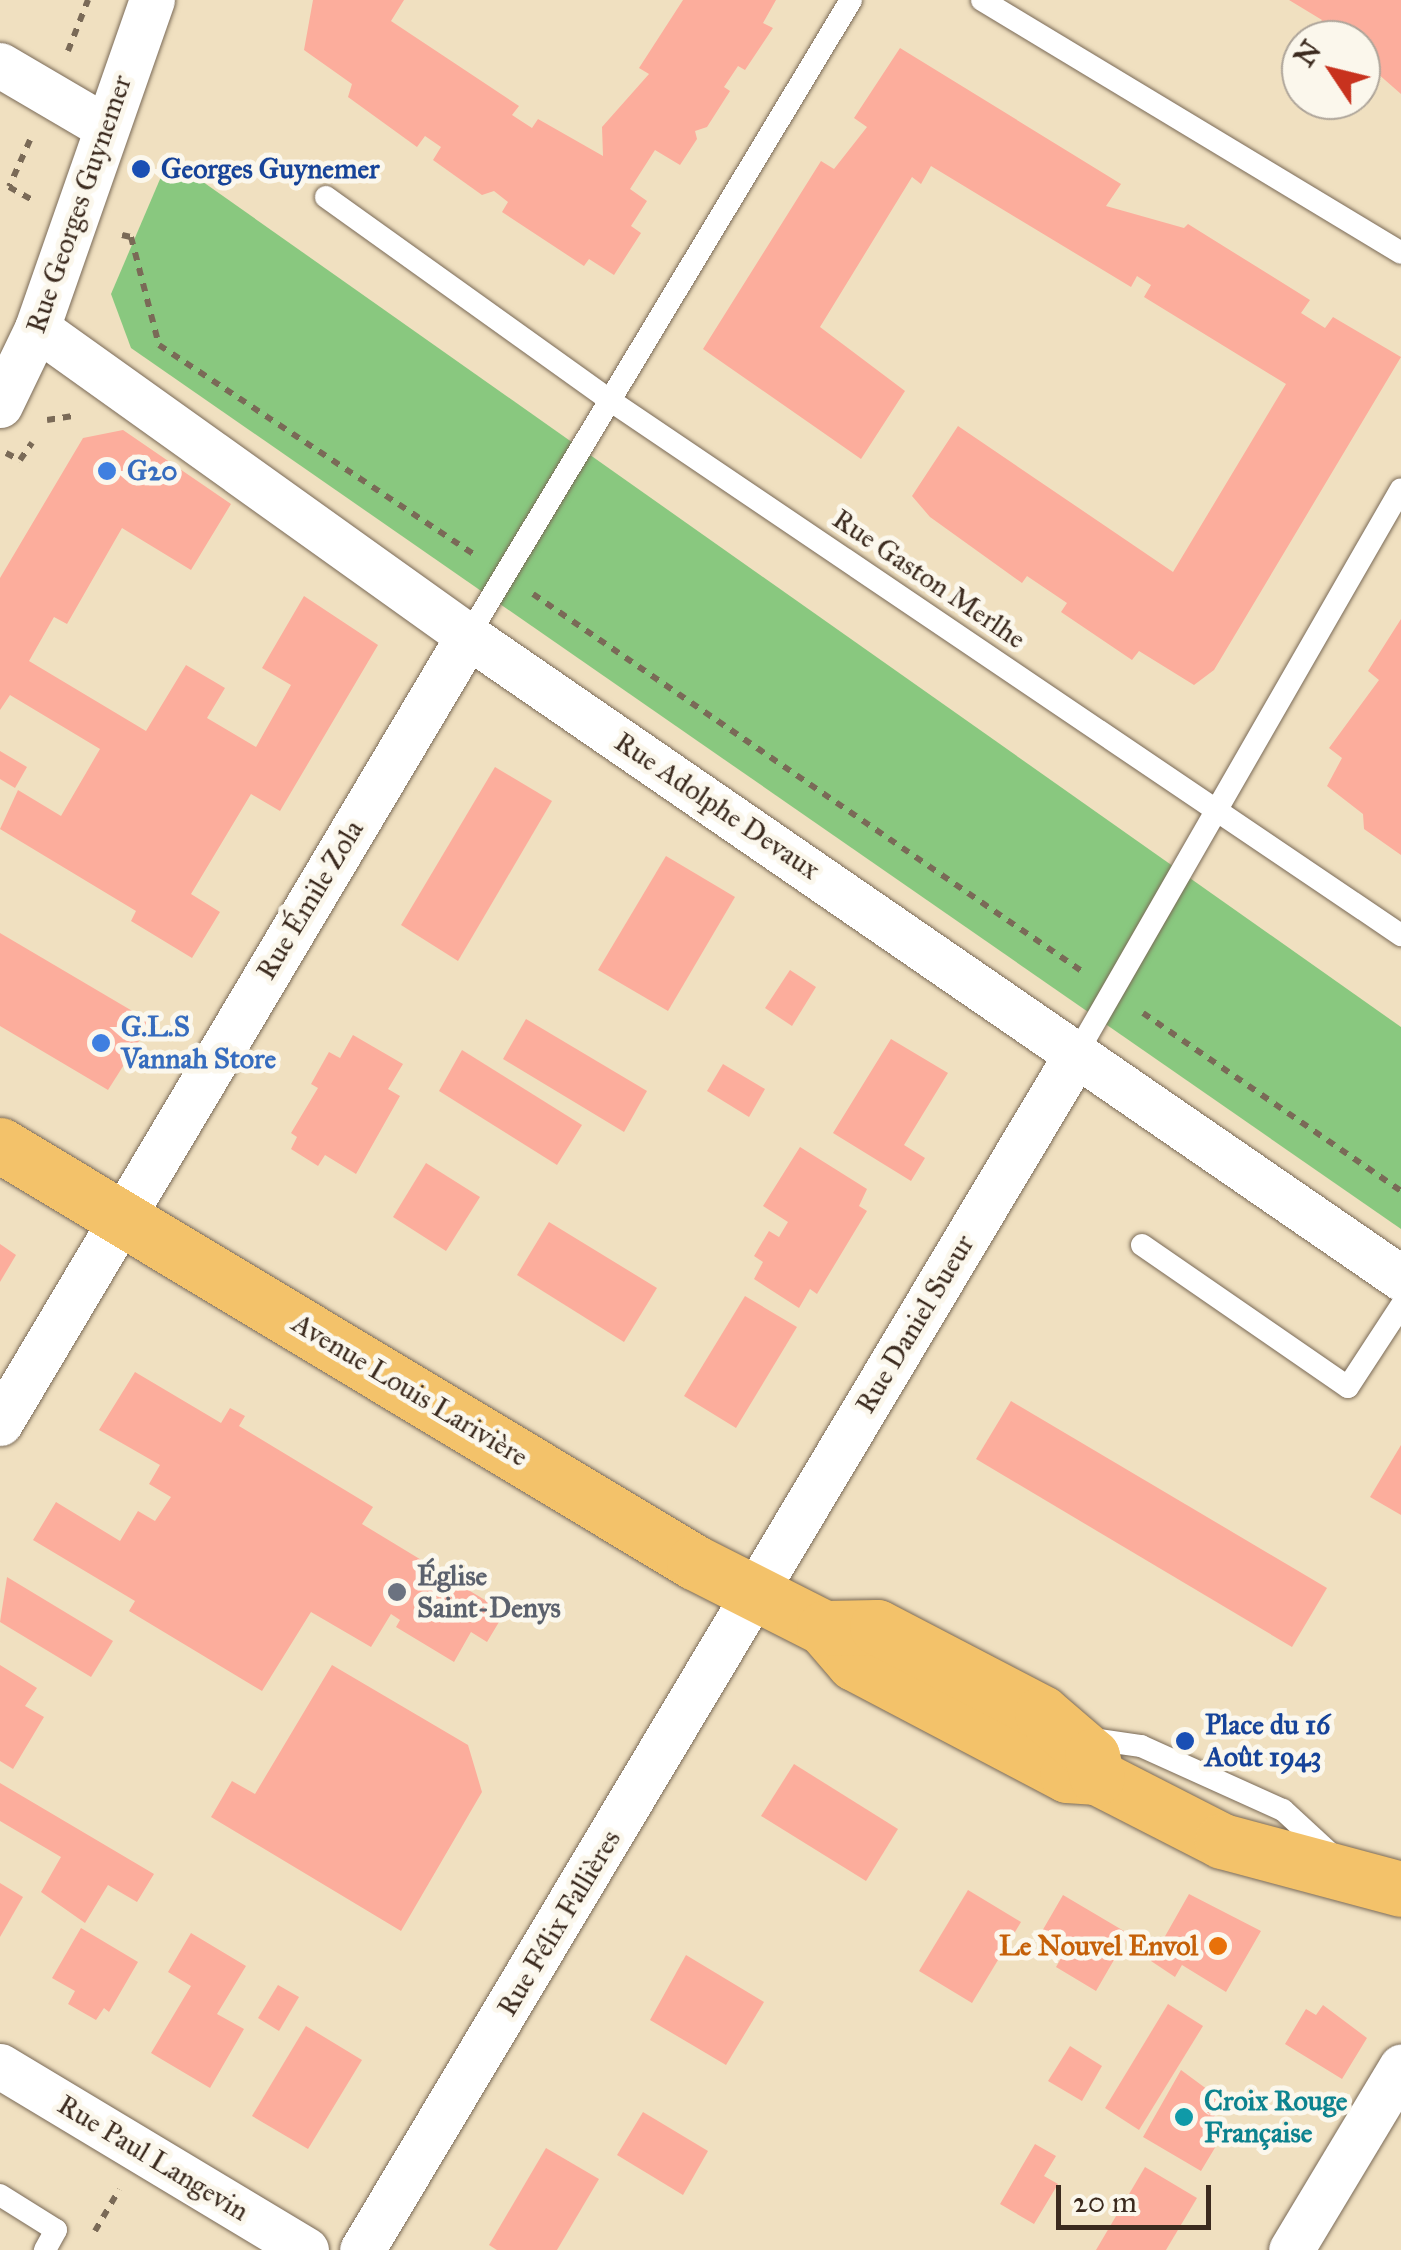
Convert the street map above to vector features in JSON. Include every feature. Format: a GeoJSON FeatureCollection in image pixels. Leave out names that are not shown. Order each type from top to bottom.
{"type":"FeatureCollection","features":[{"type":"Feature","properties":{"kind":"main road","name":"Avenue Louis Larivière"},"geometry":{"type":"LineString","coordinates":[[0,1145],[755,1595],[824,1628],[854,1663],[1067,1775],[1082,1756],[1222,1842],[1379,1883]]}},
{"type":"Feature","properties":{"kind":"street","name":"Rue Georges Guynemer"},"geometry":{"type":"LineString","coordinates":[[0,405],[37,328],[104,126],[152,0]]}},
{"type":"Feature","properties":{"kind":"street"},"geometry":{"type":"LineString","coordinates":[[0,65],[104,126]]}},
{"type":"Feature","properties":{"kind":"street","name":"Rue Adolphe Devaux"},"geometry":{"type":"LineString","coordinates":[[37,328],[468,636],[1401,1278]]}},
{"type":"Feature","properties":{"kind":"street","name":"Rue Émile Zola"},"geometry":{"type":"LineString","coordinates":[[0,1423],[468,636]]}},
{"type":"Feature","properties":{"kind":"street","name":"Rue Daniel Sueur"},"geometry":{"type":"LineString","coordinates":[[755,1595],[1077,1053]]}},
{"type":"Feature","properties":{"kind":"street","name":"Rue Félix Fallières"},"geometry":{"type":"LineString","coordinates":[[362,2250],[755,1595]]}},
{"type":"Feature","properties":{"kind":"street","name":"Rue Paul Langevin"},"geometry":{"type":"LineString","coordinates":[[0,2066],[306,2250]]}},
{"type":"Feature","properties":{"kind":"street"},"geometry":{"type":"LineString","coordinates":[[1292,2250],[1401,2067]]}},
{"type":"Feature","properties":{"kind":"lane"},"geometry":{"type":"LineString","coordinates":[[468,636],[851,0]]}},
{"type":"Feature","properties":{"kind":"lane"},"geometry":{"type":"LineString","coordinates":[[982,0],[1401,254]]}},
{"type":"Feature","properties":{"kind":"lane","name":"Rue Gaston Merlhe"},"geometry":{"type":"LineString","coordinates":[[326,197],[611,401],[1401,935]]}},
{"type":"Feature","properties":{"kind":"lane"},"geometry":{"type":"LineString","coordinates":[[1077,1053],[1213,808],[1401,489]]}},
{"type":"Feature","properties":{"kind":"lane"},"geometry":{"type":"LineString","coordinates":[[1142,1245],[1348,1387],[1401,1306]]}},
{"type":"Feature","properties":{"kind":"lane"},"geometry":{"type":"LineString","coordinates":[[0,2194],[56,2230],[44,2250]]}},
{"type":"Feature","properties":{"kind":"path"},"geometry":{"type":"LineString","coordinates":[[158,344],[507,576],[1401,1191]]}},
{"type":"Feature","properties":{"kind":"path"},"geometry":{"type":"LineString","coordinates":[[86,2245],[142,2152]]}},
{"type":"Feature","properties":{"kind":"green space"},"geometry":{"type":"Polygon","coordinates":[[[169,158],[1401,1027],[1401,1229],[131,348],[111,294],[169,158]]]}},
{"type":"Feature","properties":{"kind":"building"},"geometry":{"type":"Polygon","coordinates":[[[313,0],[404,0],[391,21],[519,106],[512,115],[532,128],[538,119],[603,156],[602,127],[649,74],[639,68],[683,0],[776,0],[763,23],[773,28],[745,70],[738,66],[724,87],[730,91],[707,127],[695,131],[697,139],[680,165],[655,150],[630,189],[647,201],[631,226],[641,233],[614,275],[589,259],[584,266],[502,212],[508,202],[494,191],[482,195],[433,160],[441,147],[425,136],[417,147],[348,97],[352,84],[304,50],[313,0]]]}},
{"type":"Feature","properties":{"kind":"building"},"geometry":{"type":"Polygon","coordinates":[[[1289,0],[1401,0],[1401,94],[1381,76],[1381,20],[1322,20],[1289,0]]]}},
{"type":"Feature","properties":{"kind":"building"},"geometry":{"type":"Polygon","coordinates":[[[900,48],[1121,184],[1106,206],[1184,228],[1188,224],[1310,300],[1301,313],[1325,328],[1333,317],[1401,357],[1214,670],[1194,685],[1139,651],[1132,660],[1061,612],[1067,603],[1027,576],[1022,583],[930,517],[912,496],[958,426],[1173,572],[1286,384],[1144,297],[1151,285],[1137,276],[1131,287],[931,166],[921,184],[912,177],[820,327],[905,391],[861,459],[703,349],[821,161],[834,169],[867,127],[854,118],[900,48]]]}},
{"type":"Feature","properties":{"kind":"building"},"geometry":{"type":"Polygon","coordinates":[[[123,430],[231,504],[191,570],[122,528],[67,624],[54,617],[29,661],[146,731],[186,665],[225,688],[207,718],[256,747],[291,685],[262,668],[304,596],[378,645],[280,811],[251,794],[191,894],[220,912],[192,958],[131,921],[136,911],[0,829],[18,790],[61,816],[100,749],[10,695],[0,710],[0,578],[83,438],[123,430]]]}},
{"type":"Feature","properties":{"kind":"building"},"geometry":{"type":"Polygon","coordinates":[[[1401,619],[1401,855],[1364,829],[1363,814],[1327,786],[1342,758],[1329,748],[1379,680],[1368,671],[1401,619]]]}},
{"type":"Feature","properties":{"kind":"building"},"geometry":{"type":"Polygon","coordinates":[[[0,751],[27,767],[15,788],[0,779],[0,751]]]}},
{"type":"Feature","properties":{"kind":"building"},"geometry":{"type":"Polygon","coordinates":[[[495,767],[552,801],[458,961],[401,925],[495,767]]]}},
{"type":"Feature","properties":{"kind":"building"},"geometry":{"type":"Polygon","coordinates":[[[666,856],[735,897],[668,1011],[598,970],[666,856]]]}},
{"type":"Feature","properties":{"kind":"building"},"geometry":{"type":"Polygon","coordinates":[[[0,933],[151,1022],[108,1090],[0,1026],[0,933]]]}},
{"type":"Feature","properties":{"kind":"building"},"geometry":{"type":"Polygon","coordinates":[[[790,970],[816,987],[792,1026],[765,1008],[790,970]]]}},
{"type":"Feature","properties":{"kind":"building"},"geometry":{"type":"Polygon","coordinates":[[[526,1019],[647,1091],[624,1132],[503,1059],[526,1019]]]}},
{"type":"Feature","properties":{"kind":"building"},"geometry":{"type":"Polygon","coordinates":[[[353,1035],[403,1064],[388,1089],[400,1096],[356,1174],[325,1155],[318,1166],[291,1149],[297,1137],[291,1133],[318,1088],[311,1084],[329,1052],[340,1058],[353,1035]]]}},
{"type":"Feature","properties":{"kind":"building"},"geometry":{"type":"Polygon","coordinates":[[[891,1039],[948,1073],[904,1145],[925,1158],[911,1181],[833,1133],[891,1039]]]}},
{"type":"Feature","properties":{"kind":"building"},"geometry":{"type":"Polygon","coordinates":[[[462,1050],[582,1125],[557,1165],[439,1091],[462,1050]]]}},
{"type":"Feature","properties":{"kind":"building"},"geometry":{"type":"Polygon","coordinates":[[[723,1064],[765,1089],[749,1117],[707,1091],[723,1064]]]}},
{"type":"Feature","properties":{"kind":"building"},"geometry":{"type":"Polygon","coordinates":[[[800,1147],[867,1189],[859,1206],[867,1211],[817,1294],[810,1289],[799,1308],[754,1279],[763,1262],[754,1256],[769,1231],[779,1237],[788,1222],[763,1206],[800,1147]]]}},
{"type":"Feature","properties":{"kind":"building"},"geometry":{"type":"Polygon","coordinates":[[[426,1163],[480,1197],[446,1251],[393,1217],[426,1163]]]}},
{"type":"Feature","properties":{"kind":"building"},"geometry":{"type":"Polygon","coordinates":[[[549,1222],[657,1288],[624,1342],[517,1275],[549,1222]]]}},
{"type":"Feature","properties":{"kind":"building"},"geometry":{"type":"Polygon","coordinates":[[[0,1244],[16,1255],[0,1282],[0,1244]]]}},
{"type":"Feature","properties":{"kind":"building"},"geometry":{"type":"Polygon","coordinates":[[[745,1296],[797,1327],[736,1428],[684,1396],[745,1296]]]}},
{"type":"Feature","properties":{"kind":"building"},"geometry":{"type":"Polygon","coordinates":[[[135,1372],[221,1423],[230,1408],[245,1416],[239,1426],[373,1507],[362,1524],[423,1561],[420,1568],[430,1567],[505,1612],[487,1642],[471,1632],[454,1662],[396,1627],[400,1620],[391,1614],[371,1647],[311,1612],[262,1691],[129,1611],[135,1601],[33,1540],[56,1502],[120,1541],[138,1511],[155,1521],[171,1497],[149,1484],[160,1465],[99,1430],[135,1372]]]}},
{"type":"Feature","properties":{"kind":"building"},"geometry":{"type":"Polygon","coordinates":[[[1011,1401],[1327,1588],[1292,1647],[976,1459],[1011,1401]]]}},
{"type":"Feature","properties":{"kind":"building"},"geometry":{"type":"Polygon","coordinates":[[[1401,1445],[1401,1515],[1370,1497],[1401,1445]]]}},
{"type":"Feature","properties":{"kind":"building"},"geometry":{"type":"Polygon","coordinates":[[[7,1577],[113,1641],[91,1677],[0,1622],[7,1577]]]}},
{"type":"Feature","properties":{"kind":"building"},"geometry":{"type":"Polygon","coordinates":[[[0,1665],[37,1688],[25,1706],[44,1717],[13,1769],[0,1761],[0,1665]]]}},
{"type":"Feature","properties":{"kind":"building"},"geometry":{"type":"Polygon","coordinates":[[[332,1665],[468,1745],[482,1792],[401,1931],[211,1817],[232,1781],[255,1794],[332,1665]]]}},
{"type":"Feature","properties":{"kind":"building"},"geometry":{"type":"Polygon","coordinates":[[[794,1764],[898,1829],[866,1881],[761,1816],[794,1764]]]}},
{"type":"Feature","properties":{"kind":"building"},"geometry":{"type":"Polygon","coordinates":[[[0,1783],[154,1874],[137,1902],[108,1885],[85,1923],[41,1892],[61,1857],[0,1821],[0,1783]]]}},
{"type":"Feature","properties":{"kind":"building"},"geometry":{"type":"Polygon","coordinates":[[[0,1883],[23,1897],[0,1937],[0,1883]]]}},
{"type":"Feature","properties":{"kind":"building"},"geometry":{"type":"Polygon","coordinates":[[[968,1890],[1021,1922],[972,2003],[919,1971],[968,1890]]]}},
{"type":"Feature","properties":{"kind":"building","name":"Le Nouvel Envol"},"geometry":{"type":"Polygon","coordinates":[[[1189,1894],[1261,1931],[1226,1992],[1182,1965],[1175,1977],[1151,1961],[1189,1894]]]}},
{"type":"Feature","properties":{"kind":"building"},"geometry":{"type":"Polygon","coordinates":[[[1063,1895],[1129,1934],[1096,1991],[1056,1967],[1060,1960],[1041,1948],[1047,1937],[1041,1933],[1063,1895]]]}},
{"type":"Feature","properties":{"kind":"building"},"geometry":{"type":"Polygon","coordinates":[[[81,1928],[138,1962],[109,2012],[104,2008],[96,2020],[68,2004],[75,1991],[52,1978],[81,1928]]]}},
{"type":"Feature","properties":{"kind":"building"},"geometry":{"type":"Polygon","coordinates":[[[191,1933],[246,1966],[217,2014],[244,2029],[210,2088],[151,2053],[191,1986],[168,1972],[191,1933]]]}},
{"type":"Feature","properties":{"kind":"building"},"geometry":{"type":"Polygon","coordinates":[[[686,1955],[764,2002],[726,2065],[650,2020],[686,1955]]]}},
{"type":"Feature","properties":{"kind":"building"},"geometry":{"type":"Polygon","coordinates":[[[278,1985],[299,1997],[279,2031],[258,2018],[278,1985]]]}},
{"type":"Feature","properties":{"kind":"building"},"geometry":{"type":"Polygon","coordinates":[[[1168,2004],[1203,2026],[1139,2130],[1105,2108],[1168,2004]]]}},
{"type":"Feature","properties":{"kind":"building"},"geometry":{"type":"Polygon","coordinates":[[[1323,2005],[1367,2038],[1342,2079],[1285,2044],[1306,2009],[1316,2015],[1323,2005]]]}},
{"type":"Feature","properties":{"kind":"building"},"geometry":{"type":"Polygon","coordinates":[[[306,2026],[362,2060],[308,2149],[252,2116],[306,2026]]]}},
{"type":"Feature","properties":{"kind":"building"},"geometry":{"type":"Polygon","coordinates":[[[1070,2046],[1102,2066],[1082,2101],[1048,2081],[1070,2046]]]}},
{"type":"Feature","properties":{"kind":"building","name":"Croix Rouge Française"},"geometry":{"type":"Polygon","coordinates":[[[1181,2070],[1223,2101],[1205,2133],[1219,2141],[1201,2171],[1143,2137],[1181,2070]]]}},
{"type":"Feature","properties":{"kind":"building"},"geometry":{"type":"Polygon","coordinates":[[[643,2112],[708,2151],[683,2195],[617,2155],[643,2112]]]}},
{"type":"Feature","properties":{"kind":"building"},"geometry":{"type":"Polygon","coordinates":[[[1035,2144],[1056,2156],[1044,2176],[1058,2184],[1034,2224],[1000,2204],[1035,2144]]]}},
{"type":"Feature","properties":{"kind":"building"},"geometry":{"type":"Polygon","coordinates":[[[546,2148],[599,2179],[557,2250],[497,2250],[489,2245],[546,2148]]]}},
{"type":"Feature","properties":{"kind":"building"},"geometry":{"type":"Polygon","coordinates":[[[1145,2167],[1197,2198],[1166,2250],[1096,2250],[1145,2167]]]}},
{"type":"Feature","properties":{"kind":"place","name":"Georges Guynemer"},"geometry":{"type":"Point","coordinates":[141,169]}},
{"type":"Feature","properties":{"kind":"place","name":"G20"},"geometry":{"type":"Point","coordinates":[107,471]}},
{"type":"Feature","properties":{"kind":"place","name":"G.L.S Vannah Store"},"geometry":{"type":"Point","coordinates":[101,1043]}},
{"type":"Feature","properties":{"kind":"place","name":"Église Saint-Denys"},"geometry":{"type":"Point","coordinates":[397,1592]}},
{"type":"Feature","properties":{"kind":"place","name":"Place du 16 Août 1943"},"geometry":{"type":"Point","coordinates":[1185,1741]}},
{"type":"Feature","properties":{"kind":"place","name":"Le Nouvel Envol"},"geometry":{"type":"Point","coordinates":[1218,1946]}},
{"type":"Feature","properties":{"kind":"place","name":"Croix Rouge Française"},"geometry":{"type":"Point","coordinates":[1184,2117]}}]}
